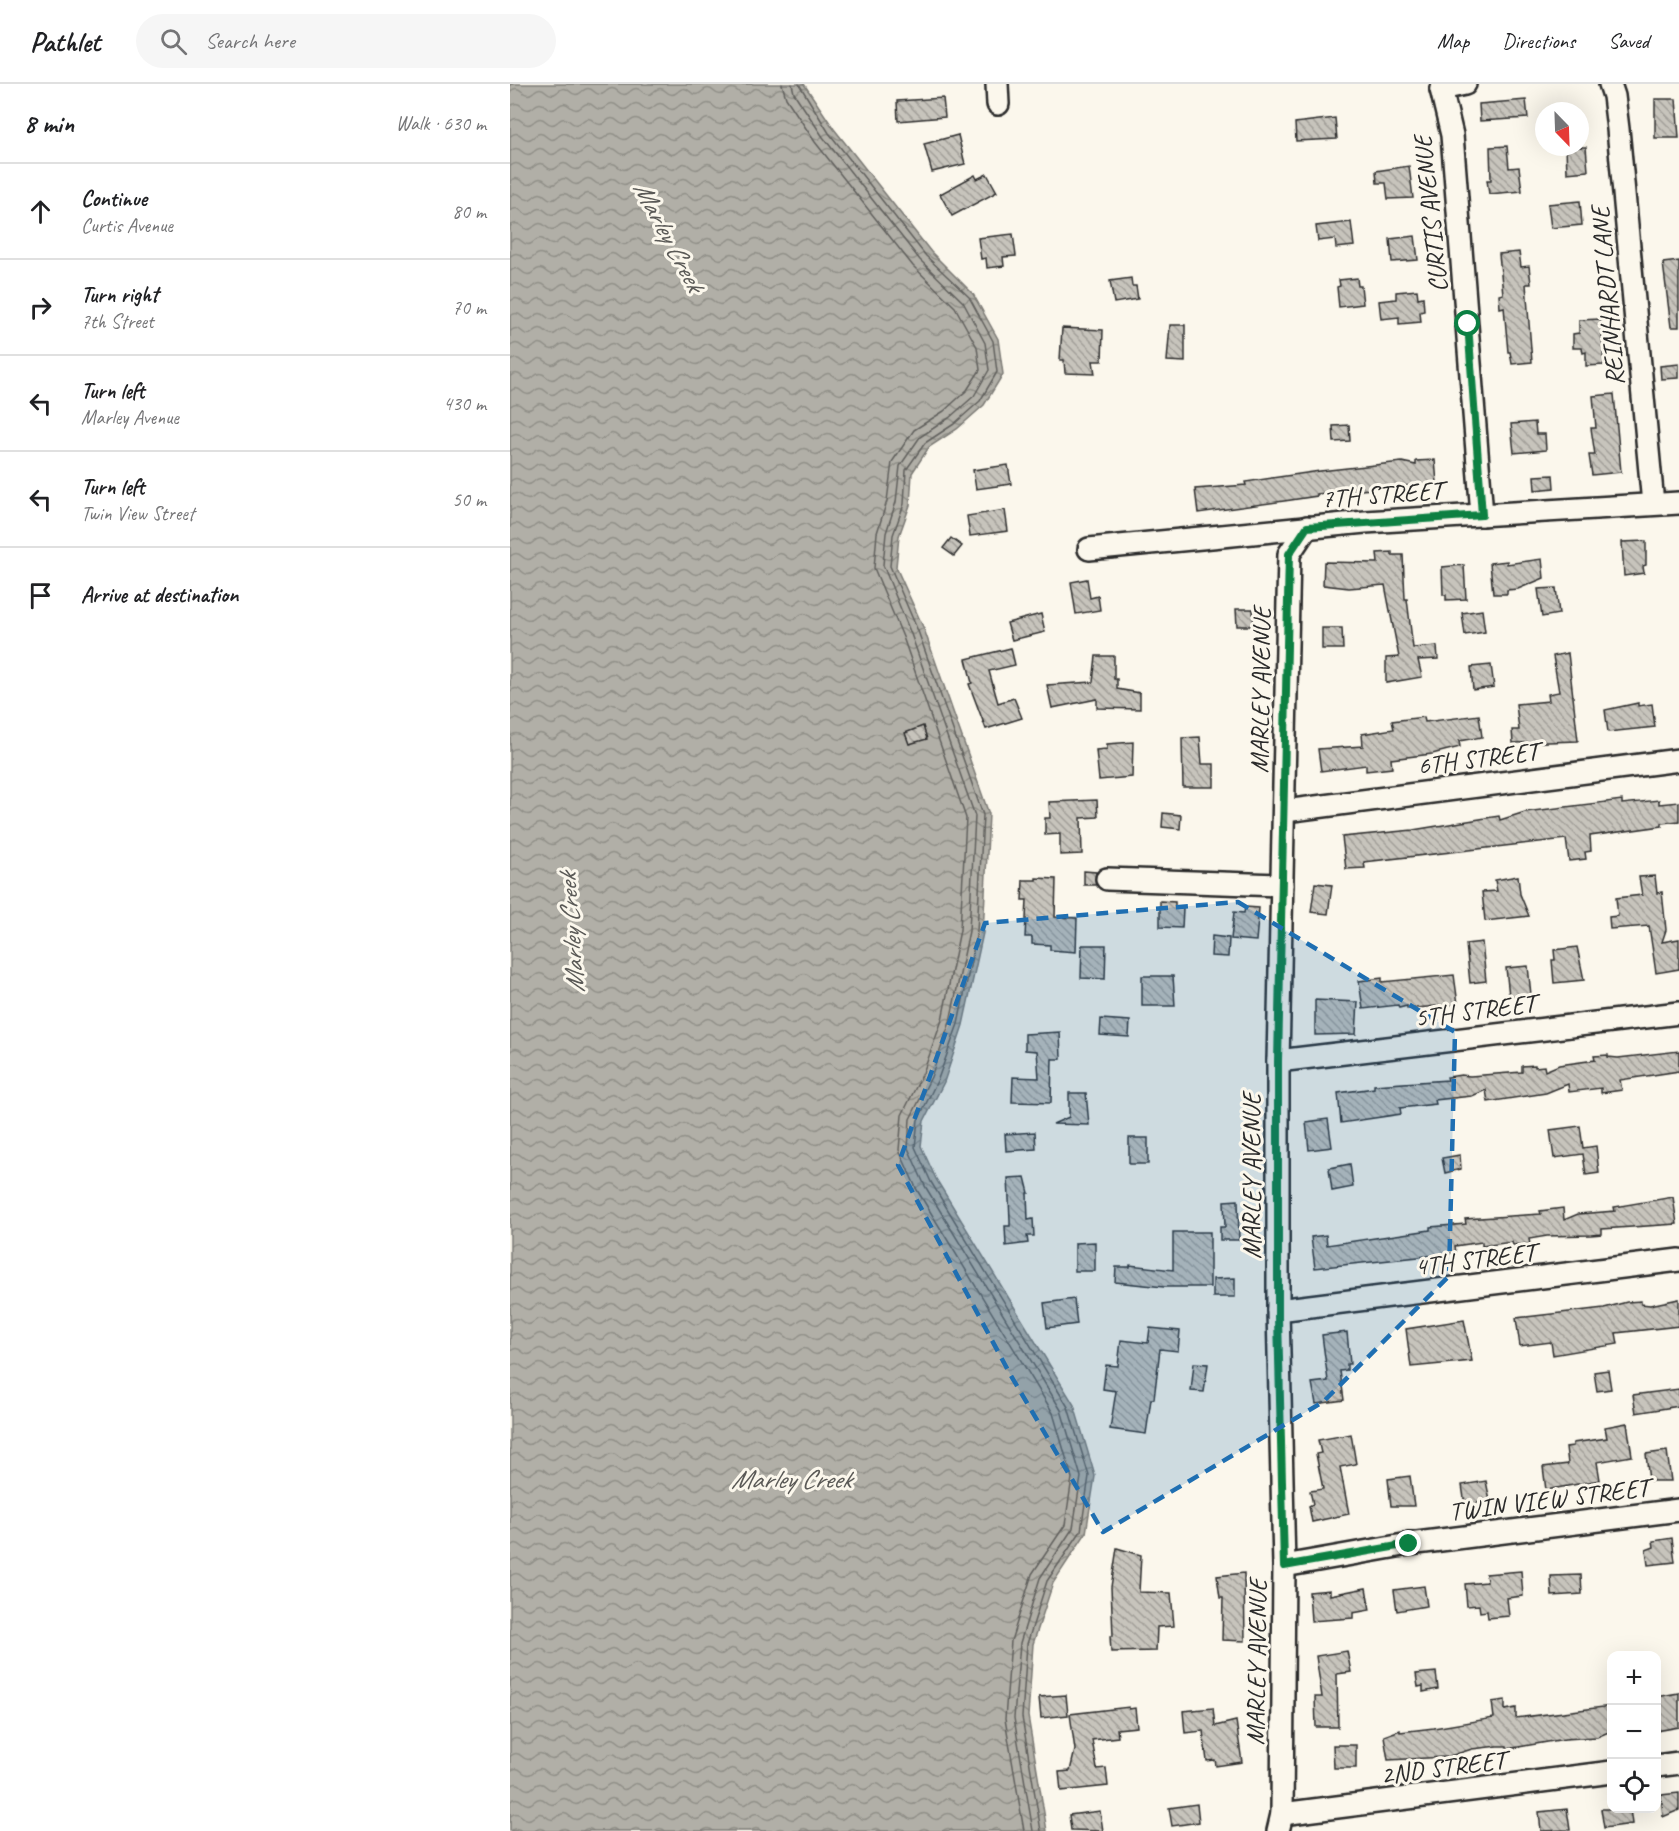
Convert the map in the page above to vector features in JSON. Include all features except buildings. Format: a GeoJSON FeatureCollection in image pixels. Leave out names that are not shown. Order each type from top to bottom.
{"type":"FeatureCollection","features":[{"type":"Feature","properties":{"kind":"street"},"geometry":{"type":"LineString","coordinates":[[1437,86],[1465,84]]}},
{"type":"Feature","properties":{"kind":"street","name":"REINHARDT LANE"},"geometry":{"type":"LineString","coordinates":[[1610,84],[1614,96],[1618,129],[1653,504]]}},
{"type":"Feature","properties":{"kind":"street","name":"CURTIS AVENUE"},"geometry":{"type":"LineString","coordinates":[[1437,86],[1452,135],[1482,515]]}},
{"type":"Feature","properties":{"kind":"street","name":"7TH STREET"},"geometry":{"type":"LineString","coordinates":[[1089,549],[1307,527],[1679,503]]}},
{"type":"Feature","properties":{"kind":"street","name":"MARLEY AVENUE"},"geometry":{"type":"LineString","coordinates":[[1280,1822],[1284,1566],[1278,1310],[1278,1061],[1289,554],[1307,527]]}},
{"type":"Feature","properties":{"kind":"street","name":"6TH STREET"},"geometry":{"type":"LineString","coordinates":[[1285,811],[1679,760]]}},
{"type":"Feature","properties":{"kind":"street"},"geometry":{"type":"LineString","coordinates":[[1107,879],[1282,885]]}},
{"type":"Feature","properties":{"kind":"street","name":"5TH STREET"},"geometry":{"type":"LineString","coordinates":[[1278,1061],[1679,1013]]}},
{"type":"Feature","properties":{"kind":"street","name":"4TH STREET"},"geometry":{"type":"LineString","coordinates":[[1278,1310],[1679,1260]]}},
{"type":"Feature","properties":{"kind":"street","name":"TWIN VIEW STREET"},"geometry":{"type":"LineString","coordinates":[[1284,1566],[1409,1544],[1679,1510]]}},
{"type":"Feature","properties":{"kind":"street"},"geometry":{"type":"LineString","coordinates":[[1661,1765],[1679,1763]]}},
{"type":"Feature","properties":{"kind":"street","name":"2ND STREET"},"geometry":{"type":"LineString","coordinates":[[1280,1822],[1607,1773]]}},
{"type":"Feature","properties":{"kind":"highlighted area"},"geometry":{"type":"Polygon","coordinates":[[[1238,902],[1455,1032],[1449,1276],[1323,1402],[1103,1532],[1010,1374],[898,1165],[985,923],[1238,902]]]}},
{"type":"Feature","properties":{"kind":"water","name":"Marley Creek"},"geometry":{"type":"Polygon","coordinates":[[[510,84],[804,84],[834,129],[931,252],[973,294],[998,339],[1003,374],[984,405],[957,429],[929,447],[912,473],[910,505],[899,536],[896,567],[924,629],[989,814],[983,933],[963,1025],[944,1082],[924,1121],[921,1146],[936,1179],[1074,1405],[1095,1476],[1086,1533],[1053,1583],[1033,1644],[1028,1716],[1047,1831],[510,1831],[510,84]]]}},
{"type":"Feature","properties":{"kind":"route"},"geometry":{"type":"LineString","coordinates":[[1409,1544],[1284,1566],[1278,1317],[1278,1061],[1289,554],[1307,527],[1482,515],[1468,324]]}}]}
